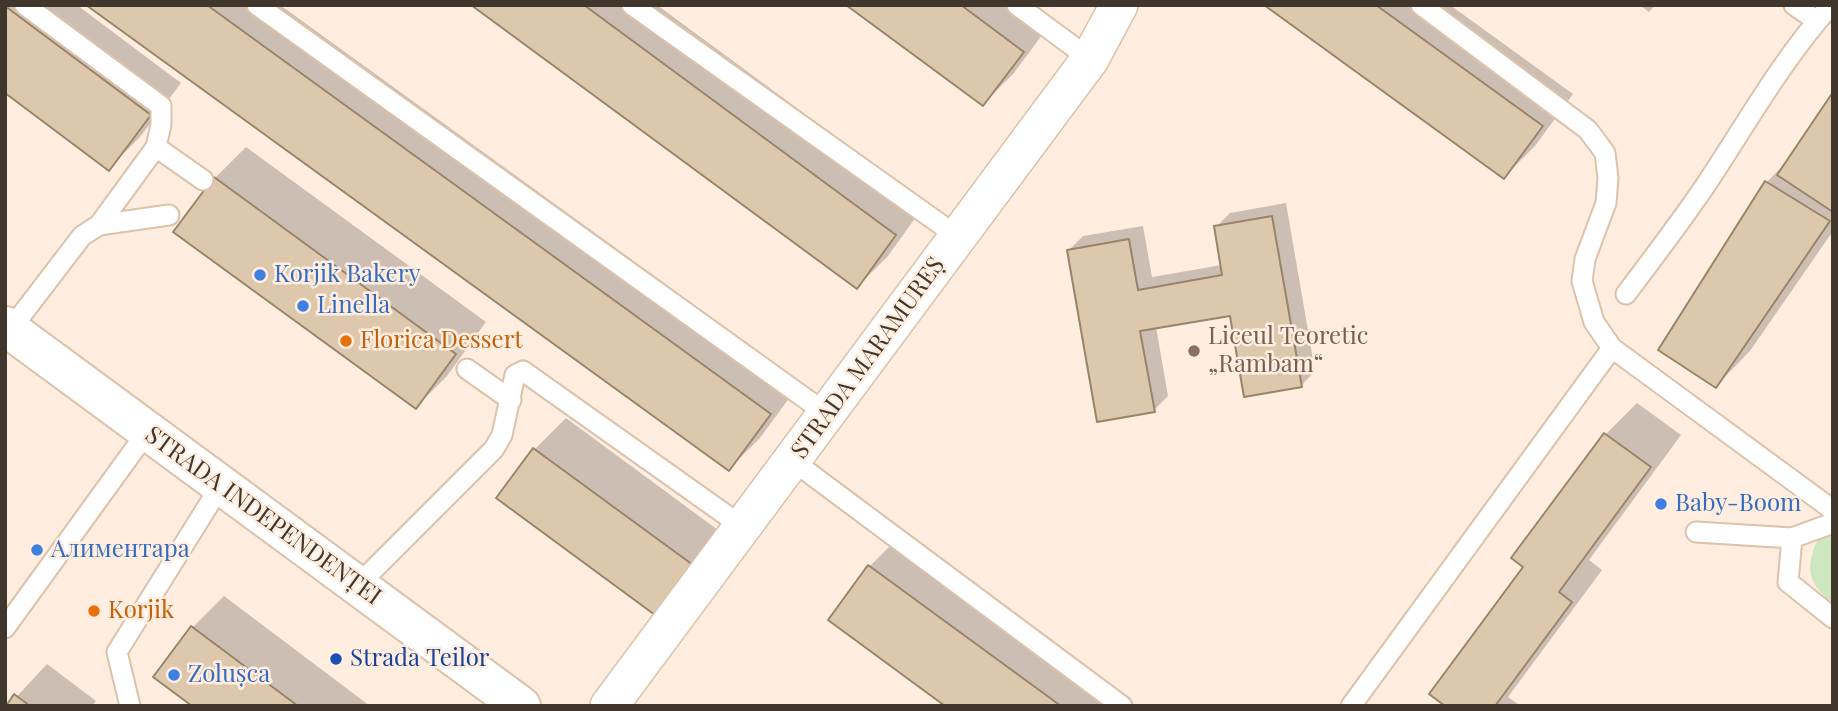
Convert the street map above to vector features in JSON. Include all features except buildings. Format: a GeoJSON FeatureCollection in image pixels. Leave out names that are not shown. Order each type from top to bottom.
{"type":"FeatureCollection","features":[{"type":"Feature","properties":{"kind":"main road","name":"STRADA INDEPENDENȚEI"},"geometry":{"type":"LineString","coordinates":[[8,328],[522,706]]}},
{"type":"Feature","properties":{"kind":"street","name":"STRADA MARAMUREȘ"},"geometry":{"type":"LineString","coordinates":[[609,706],[1090,59],[1119,5]]}},
{"type":"Feature","properties":{"kind":"lane"},"geometry":{"type":"LineString","coordinates":[[8,328],[82,236],[99,225],[156,147],[161,125],[161,106],[25,5]]}},
{"type":"Feature","properties":{"kind":"lane"},"geometry":{"type":"LineString","coordinates":[[257,5],[827,414]]}},
{"type":"Feature","properties":{"kind":"lane"},"geometry":{"type":"LineString","coordinates":[[632,5],[957,236]]}},
{"type":"Feature","properties":{"kind":"lane"},"geometry":{"type":"LineString","coordinates":[[1017,5],[1090,59]]}},
{"type":"Feature","properties":{"kind":"lane"},"geometry":{"type":"LineString","coordinates":[[1421,5],[1588,130],[1605,153],[1608,178],[1606,203],[1585,259],[1582,281],[1594,322],[1612,348],[1833,510]]}},
{"type":"Feature","properties":{"kind":"lane"},"geometry":{"type":"LineString","coordinates":[[1794,5],[1816,21]]}},
{"type":"Feature","properties":{"kind":"lane"},"geometry":{"type":"LineString","coordinates":[[1626,294],[1704,187],[1816,21],[1831,5]]}},
{"type":"Feature","properties":{"kind":"lane"},"geometry":{"type":"LineString","coordinates":[[156,147],[203,180]]}},
{"type":"Feature","properties":{"kind":"lane"},"geometry":{"type":"LineString","coordinates":[[99,225],[169,215]]}},
{"type":"Feature","properties":{"kind":"lane"},"geometry":{"type":"LineString","coordinates":[[1351,706],[1612,348]]}},
{"type":"Feature","properties":{"kind":"lane"},"geometry":{"type":"LineString","coordinates":[[467,369],[510,400]]}},
{"type":"Feature","properties":{"kind":"lane"},"geometry":{"type":"LineString","coordinates":[[358,585],[494,449],[502,435],[515,376],[523,371],[743,527]]}},
{"type":"Feature","properties":{"kind":"lane"},"geometry":{"type":"LineString","coordinates":[[5,628],[147,432]]}},
{"type":"Feature","properties":{"kind":"lane"},"geometry":{"type":"LineString","coordinates":[[793,461],[1122,706]]}},
{"type":"Feature","properties":{"kind":"lane"},"geometry":{"type":"LineString","coordinates":[[130,706],[117,652],[221,485]]}},
{"type":"Feature","properties":{"kind":"lane"},"geometry":{"type":"LineString","coordinates":[[1696,532],[1792,538],[1833,523]]}},
{"type":"Feature","properties":{"kind":"lane"},"geometry":{"type":"LineString","coordinates":[[1792,538],[1788,582],[1833,618]]}},
{"type":"Feature","properties":{"kind":"green space"},"geometry":{"type":"Polygon","coordinates":[[[1833,532],[1833,603],[1817,589],[1810,565],[1819,537],[1833,532]]]}},
{"type":"Feature","properties":{"kind":"place","name":"Korjik Bakery"},"geometry":{"type":"Point","coordinates":[260,275]}},
{"type":"Feature","properties":{"kind":"place","name":"Linella"},"geometry":{"type":"Point","coordinates":[303,306]}},
{"type":"Feature","properties":{"kind":"place","name":"Florica Dessert"},"geometry":{"type":"Point","coordinates":[346,341]}},
{"type":"Feature","properties":{"kind":"place","name":"Liceul Teoretic „Rambam“"},"geometry":{"type":"Point","coordinates":[1194,351]}},
{"type":"Feature","properties":{"kind":"place","name":"Baby-Boom"},"geometry":{"type":"Point","coordinates":[1661,504]}},
{"type":"Feature","properties":{"kind":"place","name":"Алиментара"},"geometry":{"type":"Point","coordinates":[37,550]}},
{"type":"Feature","properties":{"kind":"place","name":"Korjik"},"geometry":{"type":"Point","coordinates":[94,611]}},
{"type":"Feature","properties":{"kind":"place","name":"Strada Teilor"},"geometry":{"type":"Point","coordinates":[336,659]}},
{"type":"Feature","properties":{"kind":"place","name":"Zolușca"},"geometry":{"type":"Point","coordinates":[174,675]}}]}
